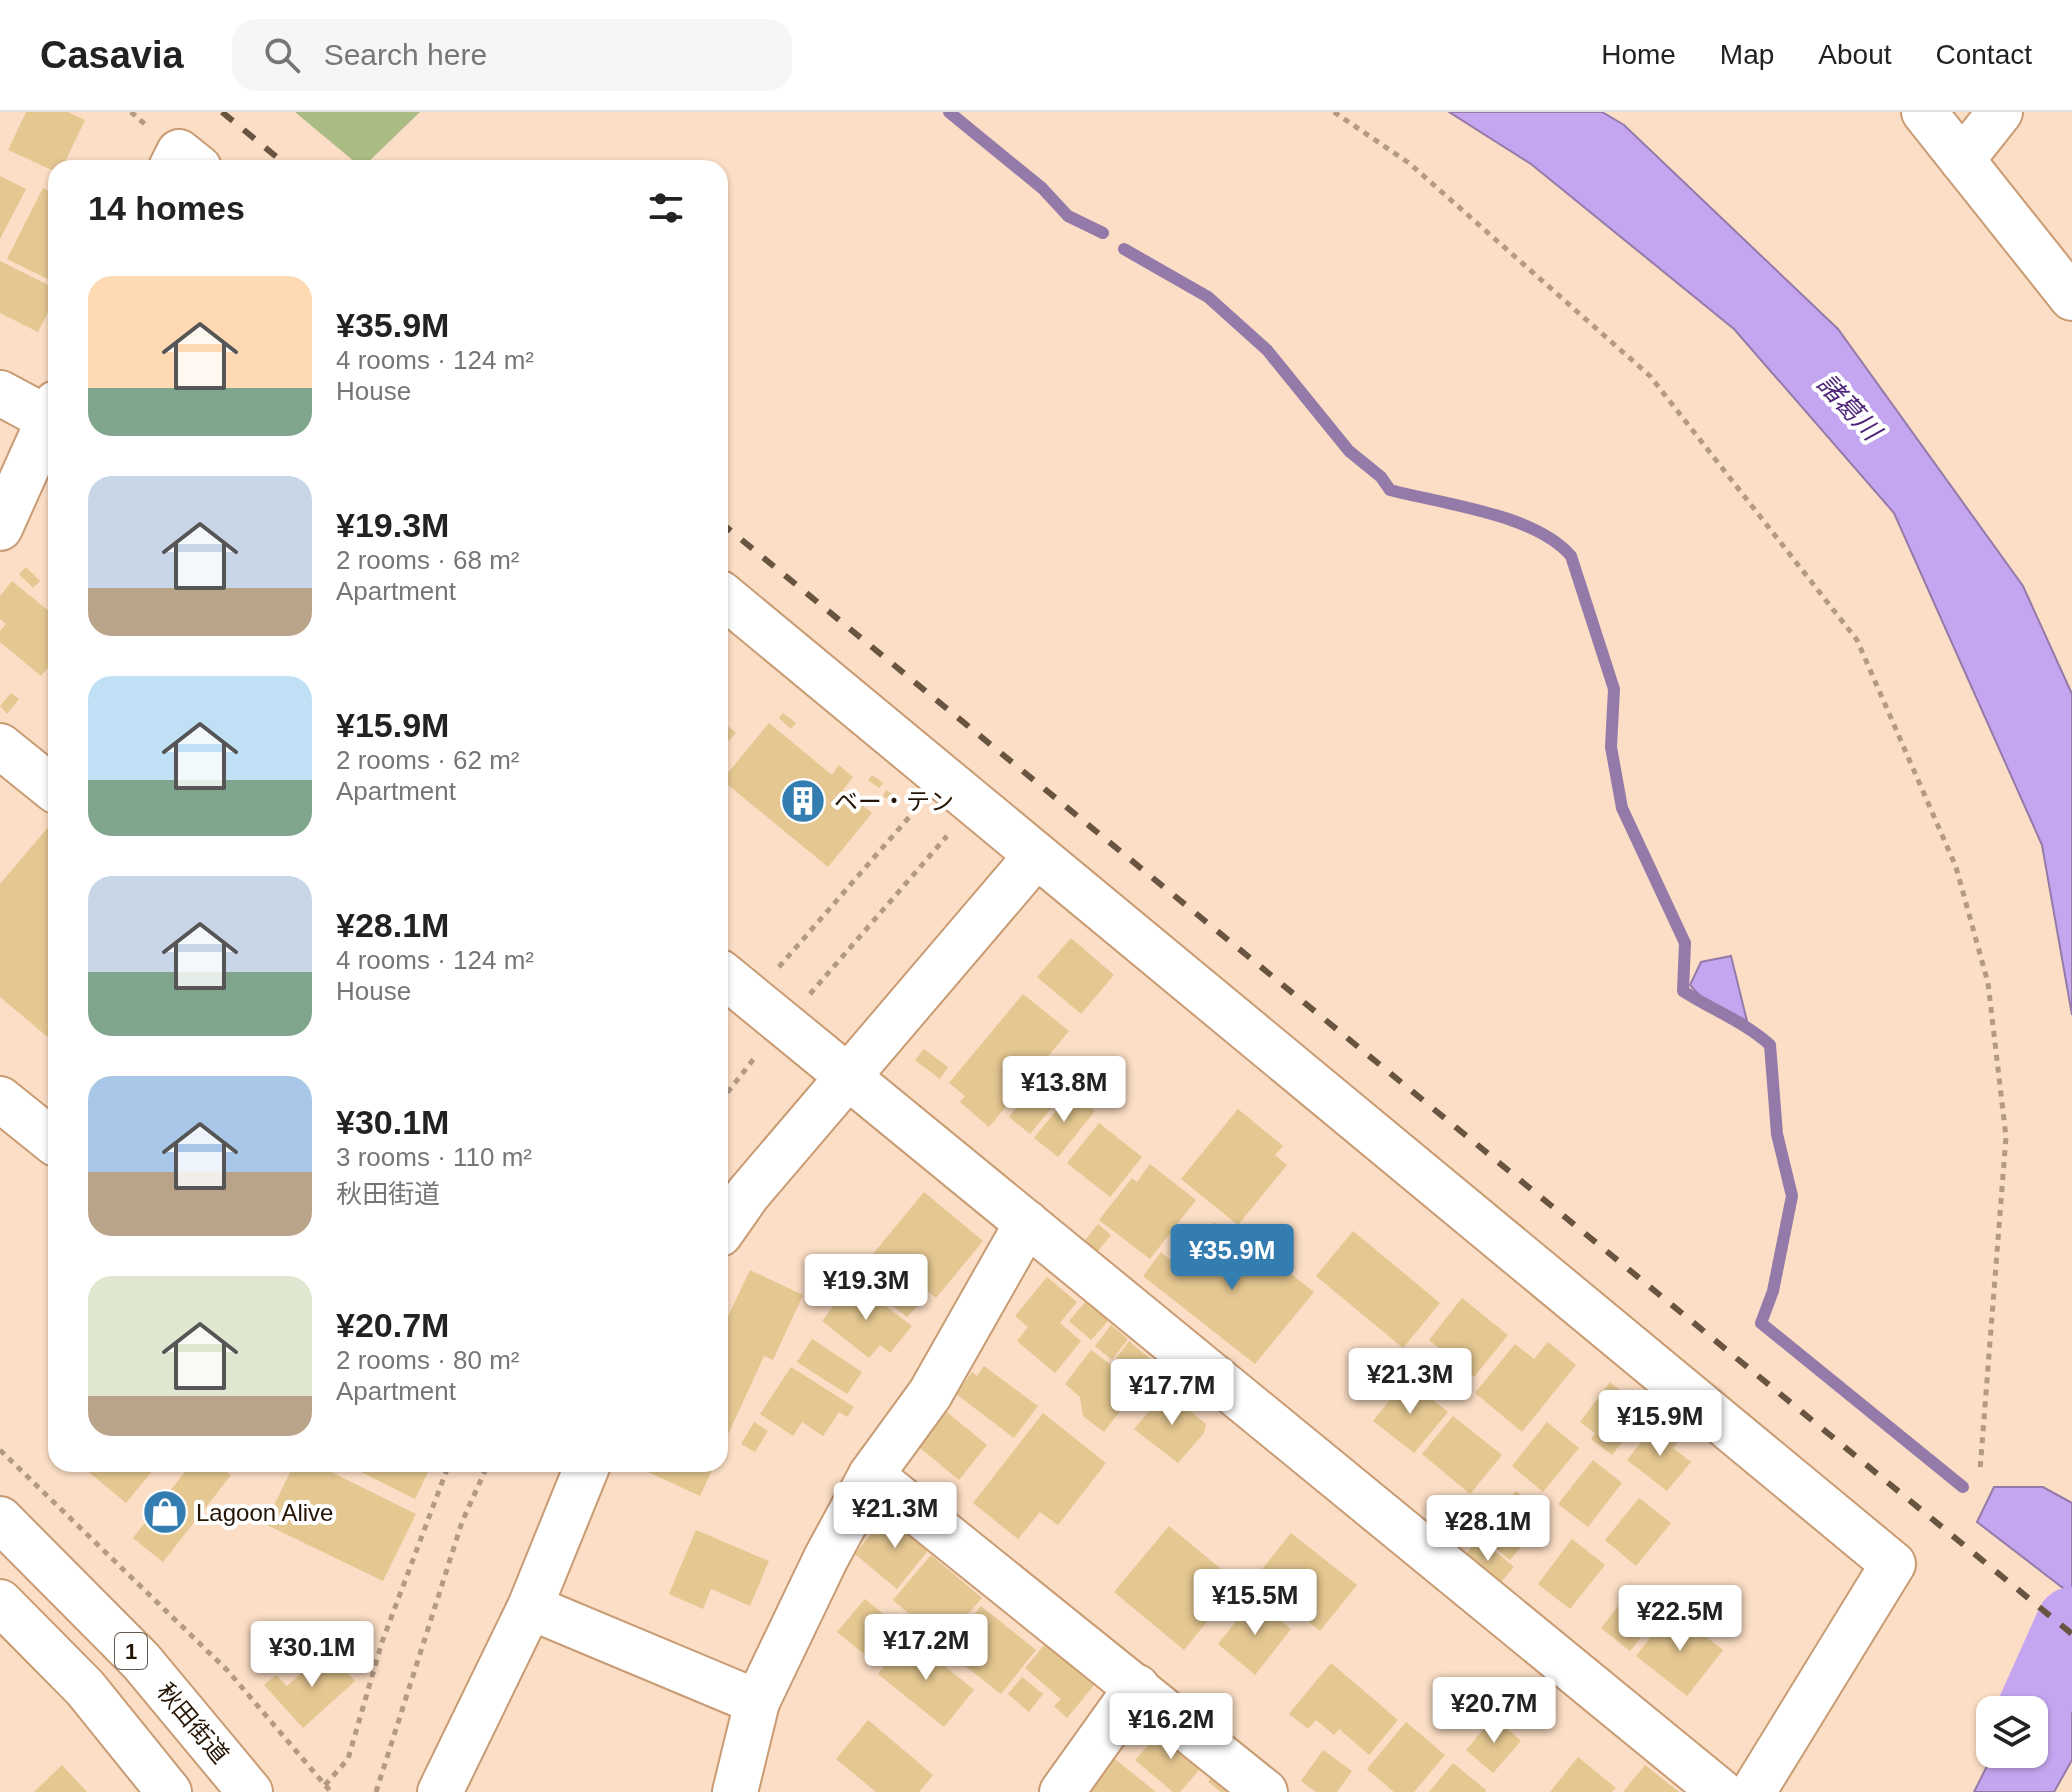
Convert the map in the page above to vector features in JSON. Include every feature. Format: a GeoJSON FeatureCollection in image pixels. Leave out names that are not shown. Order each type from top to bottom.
{"type":"FeatureCollection","features":[{"type":"Feature","properties":{"kind":"street"},"geometry":{"type":"LineString","coordinates":[[1924,112],[2072,298]]}},
{"type":"Feature","properties":{"kind":"street"},"geometry":{"type":"LineString","coordinates":[[1962,160],[2000,112]]}},
{"type":"Feature","properties":{"kind":"street"},"geometry":{"type":"LineString","coordinates":[[175,160],[179,152],[189,160]]}},
{"type":"Feature","properties":{"kind":"street"},"geometry":{"type":"LineString","coordinates":[[0,393],[48,412]]}},
{"type":"Feature","properties":{"kind":"street"},"geometry":{"type":"LineString","coordinates":[[0,528],[48,427]]}},
{"type":"Feature","properties":{"kind":"street"},"geometry":{"type":"LineString","coordinates":[[728,600],[1893,1564],[1753,1792]]}},
{"type":"Feature","properties":{"kind":"street"},"geometry":{"type":"LineString","coordinates":[[0,746],[48,785]]}},
{"type":"Feature","properties":{"kind":"street"},"geometry":{"type":"LineString","coordinates":[[728,1223],[748,1194],[1036,856]]}},
{"type":"Feature","properties":{"kind":"street"},"geometry":{"type":"LineString","coordinates":[[752,998],[1721,1792]]}},
{"type":"Feature","properties":{"kind":"street"},"geometry":{"type":"LineString","coordinates":[[0,1099],[48,1138]]}},
{"type":"Feature","properties":{"kind":"street"},"geometry":{"type":"LineString","coordinates":[[735,1792],[757,1702],[826,1558],[871,1475],[930,1394],[1027,1223]]}},
{"type":"Feature","properties":{"kind":"street"},"geometry":{"type":"LineString","coordinates":[[440,1792],[530,1607],[580,1472]]}},
{"type":"Feature","properties":{"kind":"street"},"geometry":{"type":"LineString","coordinates":[[871,1475],[1265,1792]]}},
{"type":"Feature","properties":{"kind":"street","name":"秋田街道"},"geometry":{"type":"LineString","coordinates":[[0,1519],[141,1661],[250,1792]]}},
{"type":"Feature","properties":{"kind":"street","name":"1"},"geometry":{"type":"LineString","coordinates":[[0,1602],[85,1688],[169,1792]]}},
{"type":"Feature","properties":{"kind":"street"},"geometry":{"type":"LineString","coordinates":[[530,1607],[757,1702]]}},
{"type":"Feature","properties":{"kind":"street"},"geometry":{"type":"LineString","coordinates":[[1062,1792],[1137,1687]]}},
{"type":"Feature","properties":{"kind":"path"},"geometry":{"type":"LineString","coordinates":[[1334,112],[1409,163],[1650,376],[1857,640],[1956,867],[1988,983],[2006,1137],[1980,1470]]}},
{"type":"Feature","properties":{"kind":"path"},"geometry":{"type":"LineString","coordinates":[[752,998],[923,802]]}},
{"type":"Feature","properties":{"kind":"path"},"geometry":{"type":"LineString","coordinates":[[752,998],[951,832]]}},
{"type":"Feature","properties":{"kind":"path"},"geometry":{"type":"LineString","coordinates":[[728,1092],[773,1033],[752,998]]}},
{"type":"Feature","properties":{"kind":"path"},"geometry":{"type":"LineString","coordinates":[[0,1450],[228,1671],[331,1792]]}},
{"type":"Feature","properties":{"kind":"path"},"geometry":{"type":"LineString","coordinates":[[325,1785],[348,1759],[382,1642],[446,1472]]}},
{"type":"Feature","properties":{"kind":"path"},"geometry":{"type":"LineString","coordinates":[[376,1792],[462,1522],[484,1472]]}},
{"type":"Feature","properties":{"kind":"green space"},"geometry":{"type":"Polygon","coordinates":[[[295,112],[420,112],[370,160],[352,160],[295,112]]]}},
{"type":"Feature","properties":{"kind":"water"},"geometry":{"type":"Polygon","coordinates":[[[1449,112],[1602,112],[1624,125],[1838,329],[2023,586],[2072,694],[2072,1015],[2042,845],[1894,513],[1734,329],[1531,164],[1449,112]]]}},
{"type":"Feature","properties":{"kind":"water"},"geometry":{"type":"Polygon","coordinates":[[[1731,956],[1747,1021],[1700,996],[1690,985],[1701,962],[1731,956]]]}},
{"type":"Feature","properties":{"kind":"water"},"geometry":{"type":"Polygon","coordinates":[[[1994,1487],[2043,1487],[2072,1503],[2072,1595],[1977,1522],[1994,1487]]]}},
{"type":"Feature","properties":{"kind":"water"},"geometry":{"type":"Polygon","coordinates":[[[2041,1654],[2072,1677],[2072,1760],[2054,1792],[1974,1792],[1986,1768],[2048,1768],[2048,1696],[2022,1696],[2041,1654]]]}},
{"type":"Feature","properties":{"kind":"building"},"geometry":{"type":"Polygon","coordinates":[[[26,112],[68,112],[85,120],[66,160],[48,160],[48,168],[8,150],[26,112]]]}},
{"type":"Feature","properties":{"kind":"building"},"geometry":{"type":"Polygon","coordinates":[[[0,176],[26,189],[0,239],[0,176]]]}},
{"type":"Feature","properties":{"kind":"building"},"geometry":{"type":"Polygon","coordinates":[[[43,188],[48,190],[48,279],[7,259],[43,188]]]}},
{"type":"Feature","properties":{"kind":"building"},"geometry":{"type":"Polygon","coordinates":[[[0,261],[48,285],[48,313],[38,332],[0,313],[0,261]]]}},
{"type":"Feature","properties":{"kind":"building"},"geometry":{"type":"Polygon","coordinates":[[[26,567],[40,581],[33,588],[19,574],[26,567]]]}},
{"type":"Feature","properties":{"kind":"building"},"geometry":{"type":"Polygon","coordinates":[[[12,581],[48,610],[48,668],[41,676],[0,642],[0,631],[6,624],[0,619],[0,596],[12,581]]]}},
{"type":"Feature","properties":{"kind":"building"},"geometry":{"type":"Polygon","coordinates":[[[11,693],[19,699],[7,714],[0,706],[11,693]]]}},
{"type":"Feature","properties":{"kind":"building"},"geometry":{"type":"Polygon","coordinates":[[[783,713],[796,723],[791,729],[779,718],[783,713]]]}},
{"type":"Feature","properties":{"kind":"building","name":"ベー・テン"},"geometry":{"type":"Polygon","coordinates":[[[769,723],[832,775],[839,765],[853,777],[843,790],[872,813],[828,867],[728,785],[728,773],[769,723]]]}},
{"type":"Feature","properties":{"kind":"building"},"geometry":{"type":"Polygon","coordinates":[[[728,726],[736,733],[728,742],[728,726]]]}},
{"type":"Feature","properties":{"kind":"building"},"geometry":{"type":"Polygon","coordinates":[[[872,775],[883,783],[879,788],[868,780],[872,775]]]}},
{"type":"Feature","properties":{"kind":"building"},"geometry":{"type":"Polygon","coordinates":[[[886,790],[895,795],[892,801],[883,796],[886,790]]]}},
{"type":"Feature","properties":{"kind":"building"},"geometry":{"type":"Polygon","coordinates":[[[48,827],[48,1037],[0,997],[0,884],[48,827]]]}},
{"type":"Feature","properties":{"kind":"building"},"geometry":{"type":"Polygon","coordinates":[[[1071,938],[1114,975],[1081,1014],[1037,977],[1071,938]]]}},
{"type":"Feature","properties":{"kind":"building"},"geometry":{"type":"Polygon","coordinates":[[[1023,994],[1069,1031],[989,1127],[960,1102],[965,1096],[949,1083],[1023,994]]]}},
{"type":"Feature","properties":{"kind":"building"},"geometry":{"type":"Polygon","coordinates":[[[924,1049],[948,1067],[940,1079],[915,1060],[924,1049]]]}},
{"type":"Feature","properties":{"kind":"building"},"geometry":{"type":"Polygon","coordinates":[[[1046,1072],[1067,1089],[1030,1134],[1009,1117],[1046,1072]]]}},
{"type":"Feature","properties":{"kind":"building"},"geometry":{"type":"Polygon","coordinates":[[[1071,1092],[1095,1111],[1058,1157],[1034,1138],[1071,1092]]]}},
{"type":"Feature","properties":{"kind":"building"},"geometry":{"type":"Polygon","coordinates":[[[1238,1109],[1283,1146],[1275,1155],[1287,1165],[1238,1225],[1181,1179],[1238,1109]]]}},
{"type":"Feature","properties":{"kind":"building"},"geometry":{"type":"Polygon","coordinates":[[[1099,1123],[1142,1157],[1110,1197],[1067,1163],[1099,1123]]]}},
{"type":"Feature","properties":{"kind":"building"},"geometry":{"type":"Polygon","coordinates":[[[1150,1164],[1196,1200],[1150,1259],[1099,1220],[1132,1178],[1137,1182],[1150,1164]]]}},
{"type":"Feature","properties":{"kind":"building"},"geometry":{"type":"Polygon","coordinates":[[[924,1192],[983,1241],[936,1298],[900,1269],[896,1275],[872,1255],[924,1192]]]}},
{"type":"Feature","properties":{"kind":"building"},"geometry":{"type":"Polygon","coordinates":[[[1214,1222],[1281,1275],[1286,1270],[1314,1292],[1255,1364],[1143,1276],[1161,1252],[1179,1267],[1214,1222]]]}},
{"type":"Feature","properties":{"kind":"building"},"geometry":{"type":"Polygon","coordinates":[[[1098,1224],[1111,1235],[1094,1256],[1081,1245],[1098,1224]]]}},
{"type":"Feature","properties":{"kind":"building"},"geometry":{"type":"Polygon","coordinates":[[[1353,1231],[1440,1303],[1403,1348],[1316,1276],[1353,1231]]]}},
{"type":"Feature","properties":{"kind":"building"},"geometry":{"type":"Polygon","coordinates":[[[873,1263],[921,1302],[907,1317],[860,1280],[873,1263]]]}},
{"type":"Feature","properties":{"kind":"building"},"geometry":{"type":"Polygon","coordinates":[[[750,1270],[803,1295],[773,1360],[764,1356],[728,1435],[728,1316],[750,1270]]]}},
{"type":"Feature","properties":{"kind":"building"},"geometry":{"type":"Polygon","coordinates":[[[1047,1277],[1077,1302],[1060,1323],[1081,1341],[1055,1373],[1017,1341],[1028,1327],[1015,1316],[1047,1277]]]}},
{"type":"Feature","properties":{"kind":"building"},"geometry":{"type":"Polygon","coordinates":[[[852,1281],[912,1326],[890,1353],[880,1345],[869,1358],[822,1321],[852,1281]]]}},
{"type":"Feature","properties":{"kind":"building"},"geometry":{"type":"Polygon","coordinates":[[[1462,1298],[1508,1335],[1474,1377],[1429,1340],[1462,1298]]]}},
{"type":"Feature","properties":{"kind":"building"},"geometry":{"type":"Polygon","coordinates":[[[1087,1300],[1109,1320],[1091,1340],[1069,1321],[1087,1300]]]}},
{"type":"Feature","properties":{"kind":"building"},"geometry":{"type":"Polygon","coordinates":[[[1111,1325],[1128,1339],[1112,1360],[1095,1346],[1111,1325]]]}},
{"type":"Feature","properties":{"kind":"building"},"geometry":{"type":"Polygon","coordinates":[[[812,1339],[862,1372],[847,1394],[797,1362],[812,1339]]]}},
{"type":"Feature","properties":{"kind":"building"},"geometry":{"type":"Polygon","coordinates":[[[1129,1341],[1168,1374],[1149,1398],[1137,1389],[1104,1432],[1083,1416],[1080,1397],[1065,1384],[1091,1350],[1111,1365],[1129,1341]]]}},
{"type":"Feature","properties":{"kind":"building"},"geometry":{"type":"Polygon","coordinates":[[[1548,1342],[1576,1365],[1522,1432],[1475,1393],[1515,1344],[1534,1359],[1548,1342]]]}},
{"type":"Feature","properties":{"kind":"building"},"geometry":{"type":"Polygon","coordinates":[[[984,1366],[1038,1406],[1014,1438],[956,1394],[972,1372],[977,1376],[984,1366]]]}},
{"type":"Feature","properties":{"kind":"building"},"geometry":{"type":"Polygon","coordinates":[[[791,1367],[854,1407],[847,1417],[839,1412],[823,1436],[802,1422],[793,1436],[760,1414],[791,1367]]]}},
{"type":"Feature","properties":{"kind":"building"},"geometry":{"type":"Polygon","coordinates":[[[1407,1379],[1448,1412],[1414,1453],[1373,1421],[1407,1379]]]}},
{"type":"Feature","properties":{"kind":"building"},"geometry":{"type":"Polygon","coordinates":[[[1180,1381],[1199,1395],[1192,1405],[1173,1391],[1180,1381]]]}},
{"type":"Feature","properties":{"kind":"building"},"geometry":{"type":"Polygon","coordinates":[[[1610,1382],[1646,1411],[1612,1455],[1591,1439],[1595,1433],[1580,1422],[1610,1382]]]}},
{"type":"Feature","properties":{"kind":"building"},"geometry":{"type":"Polygon","coordinates":[[[1166,1391],[1206,1424],[1204,1433],[1178,1463],[1134,1429],[1166,1391]]]}},
{"type":"Feature","properties":{"kind":"building"},"geometry":{"type":"Polygon","coordinates":[[[942,1408],[987,1445],[959,1480],[914,1443],[942,1408]]]}},
{"type":"Feature","properties":{"kind":"building"},"geometry":{"type":"Polygon","coordinates":[[[1043,1413],[1106,1463],[1058,1525],[1040,1512],[1018,1539],[973,1503],[1043,1413]]]}},
{"type":"Feature","properties":{"kind":"building"},"geometry":{"type":"Polygon","coordinates":[[[1453,1416],[1502,1455],[1470,1494],[1422,1454],[1453,1416]]]}},
{"type":"Feature","properties":{"kind":"building"},"geometry":{"type":"Polygon","coordinates":[[[754,1422],[768,1431],[755,1452],[741,1444],[754,1422]]]}},
{"type":"Feature","properties":{"kind":"building"},"geometry":{"type":"Polygon","coordinates":[[[1547,1422],[1579,1448],[1543,1492],[1512,1466],[1547,1422]]]}},
{"type":"Feature","properties":{"kind":"building"},"geometry":{"type":"Polygon","coordinates":[[[1656,1423],[1679,1441],[1673,1448],[1691,1462],[1667,1491],[1627,1460],[1656,1423]]]}},
{"type":"Feature","properties":{"kind":"building"},"geometry":{"type":"Polygon","coordinates":[[[1593,1460],[1622,1483],[1588,1527],[1558,1504],[1593,1460]]]}},
{"type":"Feature","properties":{"kind":"building"},"geometry":{"type":"Polygon","coordinates":[[[89,1472],[151,1472],[126,1503],[89,1472]]]}},
{"type":"Feature","properties":{"kind":"building"},"geometry":{"type":"Polygon","coordinates":[[[185,1472],[227,1472],[231,1475],[163,1562],[133,1538],[185,1472]]]}},
{"type":"Feature","properties":{"kind":"building"},"geometry":{"type":"Polygon","coordinates":[[[290,1472],[331,1472],[416,1514],[383,1581],[265,1524],[290,1472]]]}},
{"type":"Feature","properties":{"kind":"building"},"geometry":{"type":"Polygon","coordinates":[[[361,1472],[428,1472],[415,1499],[361,1472]]]}},
{"type":"Feature","properties":{"kind":"building"},"geometry":{"type":"Polygon","coordinates":[[[648,1472],[711,1472],[700,1496],[648,1472]]]}},
{"type":"Feature","properties":{"kind":"building"},"geometry":{"type":"Polygon","coordinates":[[[1516,1491],[1547,1516],[1510,1560],[1479,1534],[1516,1491]]]}},
{"type":"Feature","properties":{"kind":"building"},"geometry":{"type":"Polygon","coordinates":[[[1639,1498],[1671,1523],[1636,1566],[1605,1540],[1639,1498]]]}},
{"type":"Feature","properties":{"kind":"building"},"geometry":{"type":"Polygon","coordinates":[[[899,1514],[934,1543],[897,1589],[855,1554],[881,1522],[888,1528],[899,1514]]]}},
{"type":"Feature","properties":{"kind":"building"},"geometry":{"type":"Polygon","coordinates":[[[1169,1526],[1238,1583],[1184,1650],[1114,1592],[1169,1526]]]}},
{"type":"Feature","properties":{"kind":"building"},"geometry":{"type":"Polygon","coordinates":[[[696,1530],[769,1561],[750,1606],[711,1589],[703,1609],[669,1594],[696,1530]]]}},
{"type":"Feature","properties":{"kind":"building"},"geometry":{"type":"Polygon","coordinates":[[[1291,1533],[1357,1585],[1320,1631],[1255,1578],[1291,1533]]]}},
{"type":"Feature","properties":{"kind":"building"},"geometry":{"type":"Polygon","coordinates":[[[1479,1538],[1514,1567],[1496,1588],[1462,1559],[1479,1538]]]}},
{"type":"Feature","properties":{"kind":"building"},"geometry":{"type":"Polygon","coordinates":[[[1572,1539],[1605,1565],[1570,1609],[1538,1584],[1572,1539]]]}},
{"type":"Feature","properties":{"kind":"building"},"geometry":{"type":"Polygon","coordinates":[[[931,1555],[982,1598],[943,1643],[893,1600],[931,1555]]]}},
{"type":"Feature","properties":{"kind":"building"},"geometry":{"type":"Polygon","coordinates":[[[1634,1586],[1663,1609],[1630,1651],[1601,1628],[1634,1586]]]}},
{"type":"Feature","properties":{"kind":"building"},"geometry":{"type":"Polygon","coordinates":[[[865,1599],[903,1630],[875,1663],[837,1632],[865,1599]]]}},
{"type":"Feature","properties":{"kind":"building"},"geometry":{"type":"Polygon","coordinates":[[[1254,1599],[1291,1629],[1255,1675],[1218,1644],[1254,1599]]]}},
{"type":"Feature","properties":{"kind":"building"},"geometry":{"type":"Polygon","coordinates":[[[981,1606],[1036,1650],[1001,1694],[946,1651],[981,1606]]]}},
{"type":"Feature","properties":{"kind":"building"},"geometry":{"type":"Polygon","coordinates":[[[1672,1610],[1723,1650],[1687,1696],[1636,1656],[1672,1610]]]}},
{"type":"Feature","properties":{"kind":"building"},"geometry":{"type":"Polygon","coordinates":[[[908,1636],[974,1690],[944,1727],[878,1674],[908,1636]]]}},
{"type":"Feature","properties":{"kind":"building"},"geometry":{"type":"Polygon","coordinates":[[[1051,1637],[1100,1678],[1067,1718],[1054,1706],[1061,1699],[1025,1668],[1051,1637]]]}},
{"type":"Feature","properties":{"kind":"building"},"geometry":{"type":"Polygon","coordinates":[[[327,1650],[355,1681],[303,1728],[264,1685],[276,1675],[287,1686],[327,1650]]]}},
{"type":"Feature","properties":{"kind":"building"},"geometry":{"type":"Polygon","coordinates":[[[1331,1663],[1398,1720],[1369,1755],[1339,1729],[1334,1735],[1316,1720],[1308,1729],[1289,1714],[1331,1663]]]}},
{"type":"Feature","properties":{"kind":"building"},"geometry":{"type":"Polygon","coordinates":[[[1022,1677],[1043,1694],[1029,1712],[1008,1694],[1022,1677]]]}},
{"type":"Feature","properties":{"kind":"building"},"geometry":{"type":"Polygon","coordinates":[[[1494,1717],[1521,1741],[1493,1773],[1466,1750],[1494,1717]]]}},
{"type":"Feature","properties":{"kind":"building"},"geometry":{"type":"Polygon","coordinates":[[[868,1720],[933,1775],[919,1792],[876,1792],[836,1759],[868,1720]]]}},
{"type":"Feature","properties":{"kind":"building"},"geometry":{"type":"Polygon","coordinates":[[[1406,1722],[1445,1755],[1414,1792],[1394,1792],[1367,1769],[1406,1722]]]}},
{"type":"Feature","properties":{"kind":"building"},"geometry":{"type":"Polygon","coordinates":[[[1165,1727],[1206,1762],[1180,1792],[1173,1792],[1135,1760],[1165,1727]]]}},
{"type":"Feature","properties":{"kind":"building"},"geometry":{"type":"Polygon","coordinates":[[[1323,1750],[1352,1771],[1337,1792],[1316,1792],[1301,1781],[1323,1750]]]}},
{"type":"Feature","properties":{"kind":"building"},"geometry":{"type":"Polygon","coordinates":[[[1106,1752],[1156,1792],[1073,1792],[1106,1752]]]}},
{"type":"Feature","properties":{"kind":"building"},"geometry":{"type":"Polygon","coordinates":[[[1578,1757],[1616,1788],[1612,1792],[1550,1792],[1578,1757]]]}},
{"type":"Feature","properties":{"kind":"building"},"geometry":{"type":"Polygon","coordinates":[[[1453,1763],[1486,1790],[1485,1792],[1429,1792],[1453,1763]]]}},
{"type":"Feature","properties":{"kind":"building"},"geometry":{"type":"Polygon","coordinates":[[[62,1765],[87,1792],[34,1792],[62,1765]]]}},
{"type":"Feature","properties":{"kind":"building"},"geometry":{"type":"Polygon","coordinates":[[[1645,1765],[1679,1792],[1623,1792],[1645,1765]]]}},
{"type":"Feature","properties":{"kind":"building"},"geometry":{"type":"Polygon","coordinates":[[[1219,1769],[1248,1792],[1221,1792],[1208,1782],[1219,1769]]]}},
{"type":"Feature","properties":{"kind":"waterway"},"geometry":{"type":"LineString","coordinates":[[949,112],[1042,188],[1068,216],[1103,233]]}},
{"type":"Feature","properties":{"kind":"waterway"},"geometry":{"type":"LineString","coordinates":[[1124,249],[1208,297],[1267,350],[1349,451],[1381,477],[1390,490],[1512,520],[1555,542],[1571,556],[1614,689],[1611,747],[1622,808],[1685,943],[1683,991],[1770,1045],[1777,1134],[1792,1196],[1773,1291],[1761,1323],[1963,1487]]}},
{"type":"Feature","properties":{"kind":"waterway","name":"諸葛川"},"geometry":{"type":"LineString","coordinates":[[2039,1696],[2072,1623]]}},
{"type":"Feature","properties":{"kind":"railway"},"geometry":{"type":"LineString","coordinates":[[222,112],[280,160]]}},
{"type":"Feature","properties":{"kind":"railway"},"geometry":{"type":"LineString","coordinates":[[728,529],[2072,1634]]}},
{"type":"Feature","properties":{"kind":"place","name":"ベー・テン"},"geometry":{"type":"Point","coordinates":[803,801]}},
{"type":"Feature","properties":{"kind":"place","name":"Lagoon Alive"},"geometry":{"type":"Point","coordinates":[165,1512]}}]}
